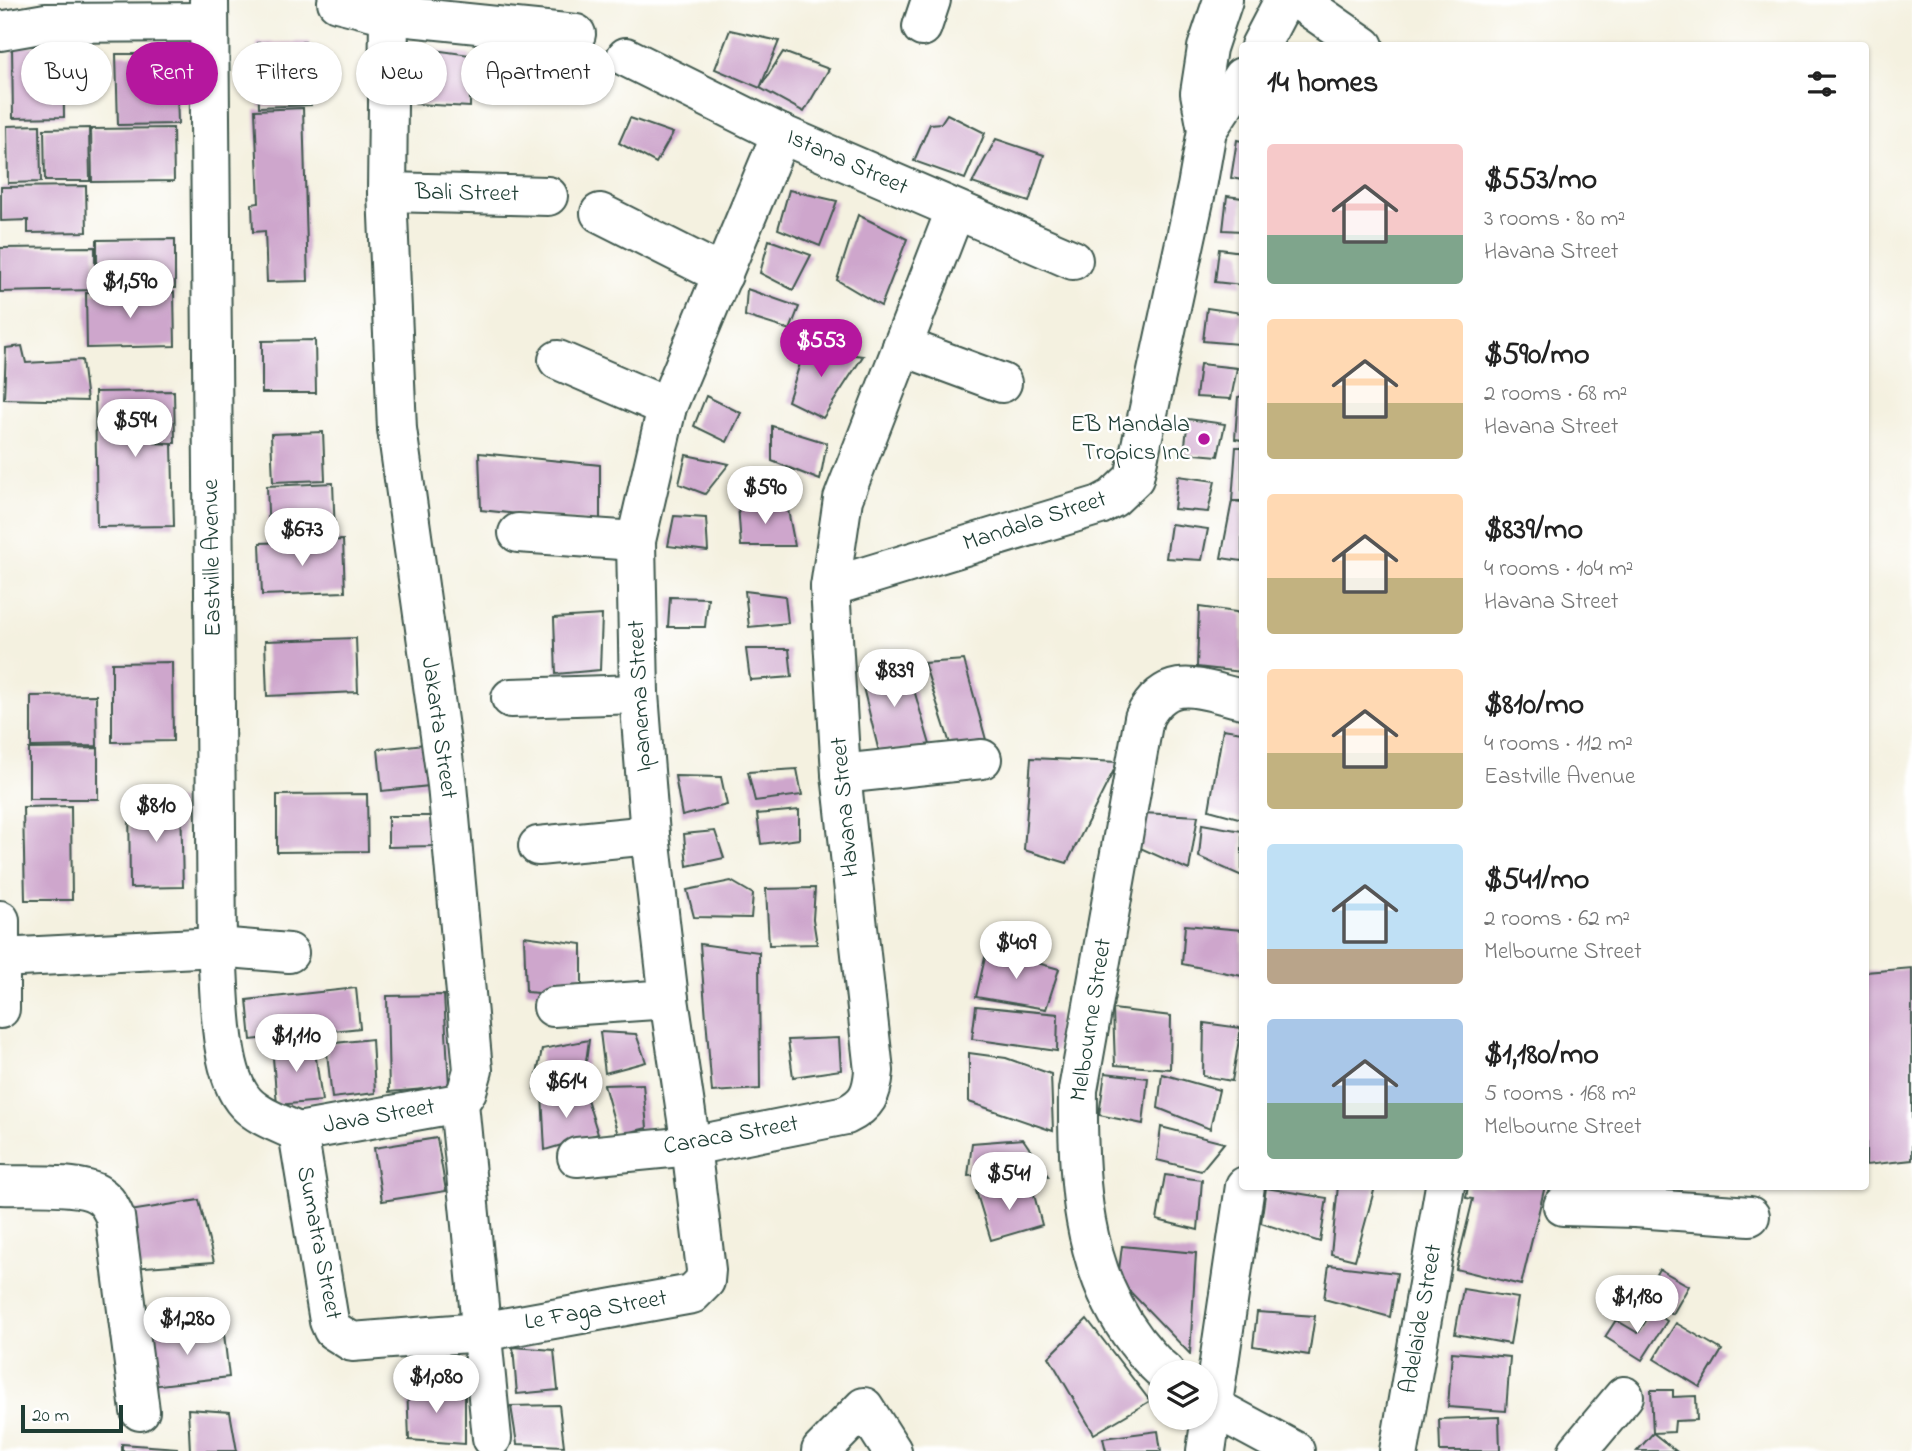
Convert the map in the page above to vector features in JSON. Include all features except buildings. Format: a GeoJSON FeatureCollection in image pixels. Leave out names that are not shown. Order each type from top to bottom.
{"type":"FeatureCollection","features":[{"type":"Feature","properties":{"kind":"street"},"geometry":{"type":"LineString","coordinates":[[1207,130],[1200,93],[1207,48],[1223,0]]}},
{"type":"Feature","properties":{"kind":"street"},"geometry":{"type":"LineString","coordinates":[[1262,42],[1284,0]]}},
{"type":"Feature","properties":{"kind":"street"},"geometry":{"type":"LineString","coordinates":[[1298,0],[1358,42]]}},
{"type":"Feature","properties":{"kind":"street"},"geometry":{"type":"LineString","coordinates":[[337,2],[389,15],[576,34]]}},
{"type":"Feature","properties":{"kind":"street"},"geometry":{"type":"LineString","coordinates":[[0,31],[46,23],[208,11]]}},
{"type":"Feature","properties":{"kind":"street","name":"Eastville Avenue"},"geometry":{"type":"LineString","coordinates":[[208,11],[217,947],[226,1061],[238,1093],[256,1112],[298,1132]]}},
{"type":"Feature","properties":{"kind":"street","name":"Jakarta Street"},"geometry":{"type":"LineString","coordinates":[[389,15],[387,192],[397,429],[447,785],[473,1070],[467,1091],[459,1103],[492,1438]]}},
{"type":"Feature","properties":{"kind":"street","name":"Istana Street"},"geometry":{"type":"LineString","coordinates":[[625,57],[781,134],[1073,260]]}},
{"type":"Feature","properties":{"kind":"street"},"geometry":{"type":"LineString","coordinates":[[1207,130],[1239,81]]}},
{"type":"Feature","properties":{"kind":"street","name":"Mandala Street"},"geometry":{"type":"LineString","coordinates":[[830,587],[1100,505],[1113,498],[1134,478],[1207,130]]}},
{"type":"Feature","properties":{"kind":"street","name":"Ipanema Street"},"geometry":{"type":"LineString","coordinates":[[705,1281],[706,1270],[691,1146],[669,999],[650,835],[639,694],[636,541],[667,407],[781,134]]}},
{"type":"Feature","properties":{"kind":"street","name":"Bali Street"},"geometry":{"type":"LineString","coordinates":[[387,192],[548,196]]}},
{"type":"Feature","properties":{"kind":"street","name":"Havana Street"},"geometry":{"type":"LineString","coordinates":[[873,1089],[874,1071],[841,774],[830,587],[843,499],[955,211]]}},
{"type":"Feature","properties":{"kind":"street"},"geometry":{"type":"LineString","coordinates":[[600,214],[723,275]]}},
{"type":"Feature","properties":{"kind":"street"},"geometry":{"type":"LineString","coordinates":[[902,346],[1002,383]]}},
{"type":"Feature","properties":{"kind":"street"},"geometry":{"type":"LineString","coordinates":[[558,360],[667,407]]}},
{"type":"Feature","properties":{"kind":"street"},"geometry":{"type":"LineString","coordinates":[[518,533],[636,541]]}},
{"type":"Feature","properties":{"kind":"street","name":"Melbourne Street"},"geometry":{"type":"LineString","coordinates":[[1152,1360],[1124,1324],[1099,1276],[1081,1196],[1077,1137],[1078,1090],[1144,718],[1152,703],[1161,694],[1182,686],[1239,698]]}},
{"type":"Feature","properties":{"kind":"street"},"geometry":{"type":"LineString","coordinates":[[511,698],[639,694]]}},
{"type":"Feature","properties":{"kind":"street"},"geometry":{"type":"LineString","coordinates":[[841,774],[982,760]]}},
{"type":"Feature","properties":{"kind":"street"},"geometry":{"type":"LineString","coordinates":[[538,846],[650,835]]}},
{"type":"Feature","properties":{"kind":"street"},"geometry":{"type":"LineString","coordinates":[[0,920],[0,1009]]}},
{"type":"Feature","properties":{"kind":"street"},"geometry":{"type":"LineString","coordinates":[[0,958],[217,947],[289,953]]}},
{"type":"Feature","properties":{"kind":"street"},"geometry":{"type":"LineString","coordinates":[[552,1007],[669,999]]}},
{"type":"Feature","properties":{"kind":"street","name":"Caraca Street"},"geometry":{"type":"LineString","coordinates":[[577,1157],[691,1146],[846,1115],[867,1101],[873,1089]]}},
{"type":"Feature","properties":{"kind":"street","name":"Java Street"},"geometry":{"type":"LineString","coordinates":[[298,1132],[459,1103]]}},
{"type":"Feature","properties":{"kind":"street","name":"Sumatra Street"},"geometry":{"type":"LineString","coordinates":[[298,1132],[329,1321],[333,1330],[352,1342],[481,1332]]}},
{"type":"Feature","properties":{"kind":"street"},"geometry":{"type":"LineString","coordinates":[[0,1185],[83,1188],[99,1194],[110,1205],[115,1217],[140,1411]]}},
{"type":"Feature","properties":{"kind":"street"},"geometry":{"type":"LineString","coordinates":[[1216,1360],[1244,1190]]}},
{"type":"Feature","properties":{"kind":"street","name":"Adelaide Street"},"geometry":{"type":"LineString","coordinates":[[1399,1451],[1444,1190]]}},
{"type":"Feature","properties":{"kind":"street"},"geometry":{"type":"LineString","coordinates":[[1563,1206],[1636,1197],[1750,1216]]}},
{"type":"Feature","properties":{"kind":"street","name":"Le Faga Street"},"geometry":{"type":"LineString","coordinates":[[481,1332],[692,1294],[705,1281]]}},
{"type":"Feature","properties":{"kind":"street"},"geometry":{"type":"LineString","coordinates":[[1578,1451],[1624,1396]]}},
{"type":"Feature","properties":{"kind":"street"},"geometry":{"type":"LineString","coordinates":[[821,1451],[864,1407],[892,1451]]}},
{"type":"Feature","properties":{"kind":"street"},"geometry":{"type":"LineString","coordinates":[[1218,1410],[1295,1451]]}},
{"type":"Feature","properties":{"kind":"street"},"geometry":{"type":"LineString","coordinates":[[1206,1451],[1207,1430]]}},
{"type":"Feature","properties":{"kind":"place","name":"EB Mandala Tropics Inc"},"geometry":{"type":"Point","coordinates":[1204,439]}}]}
